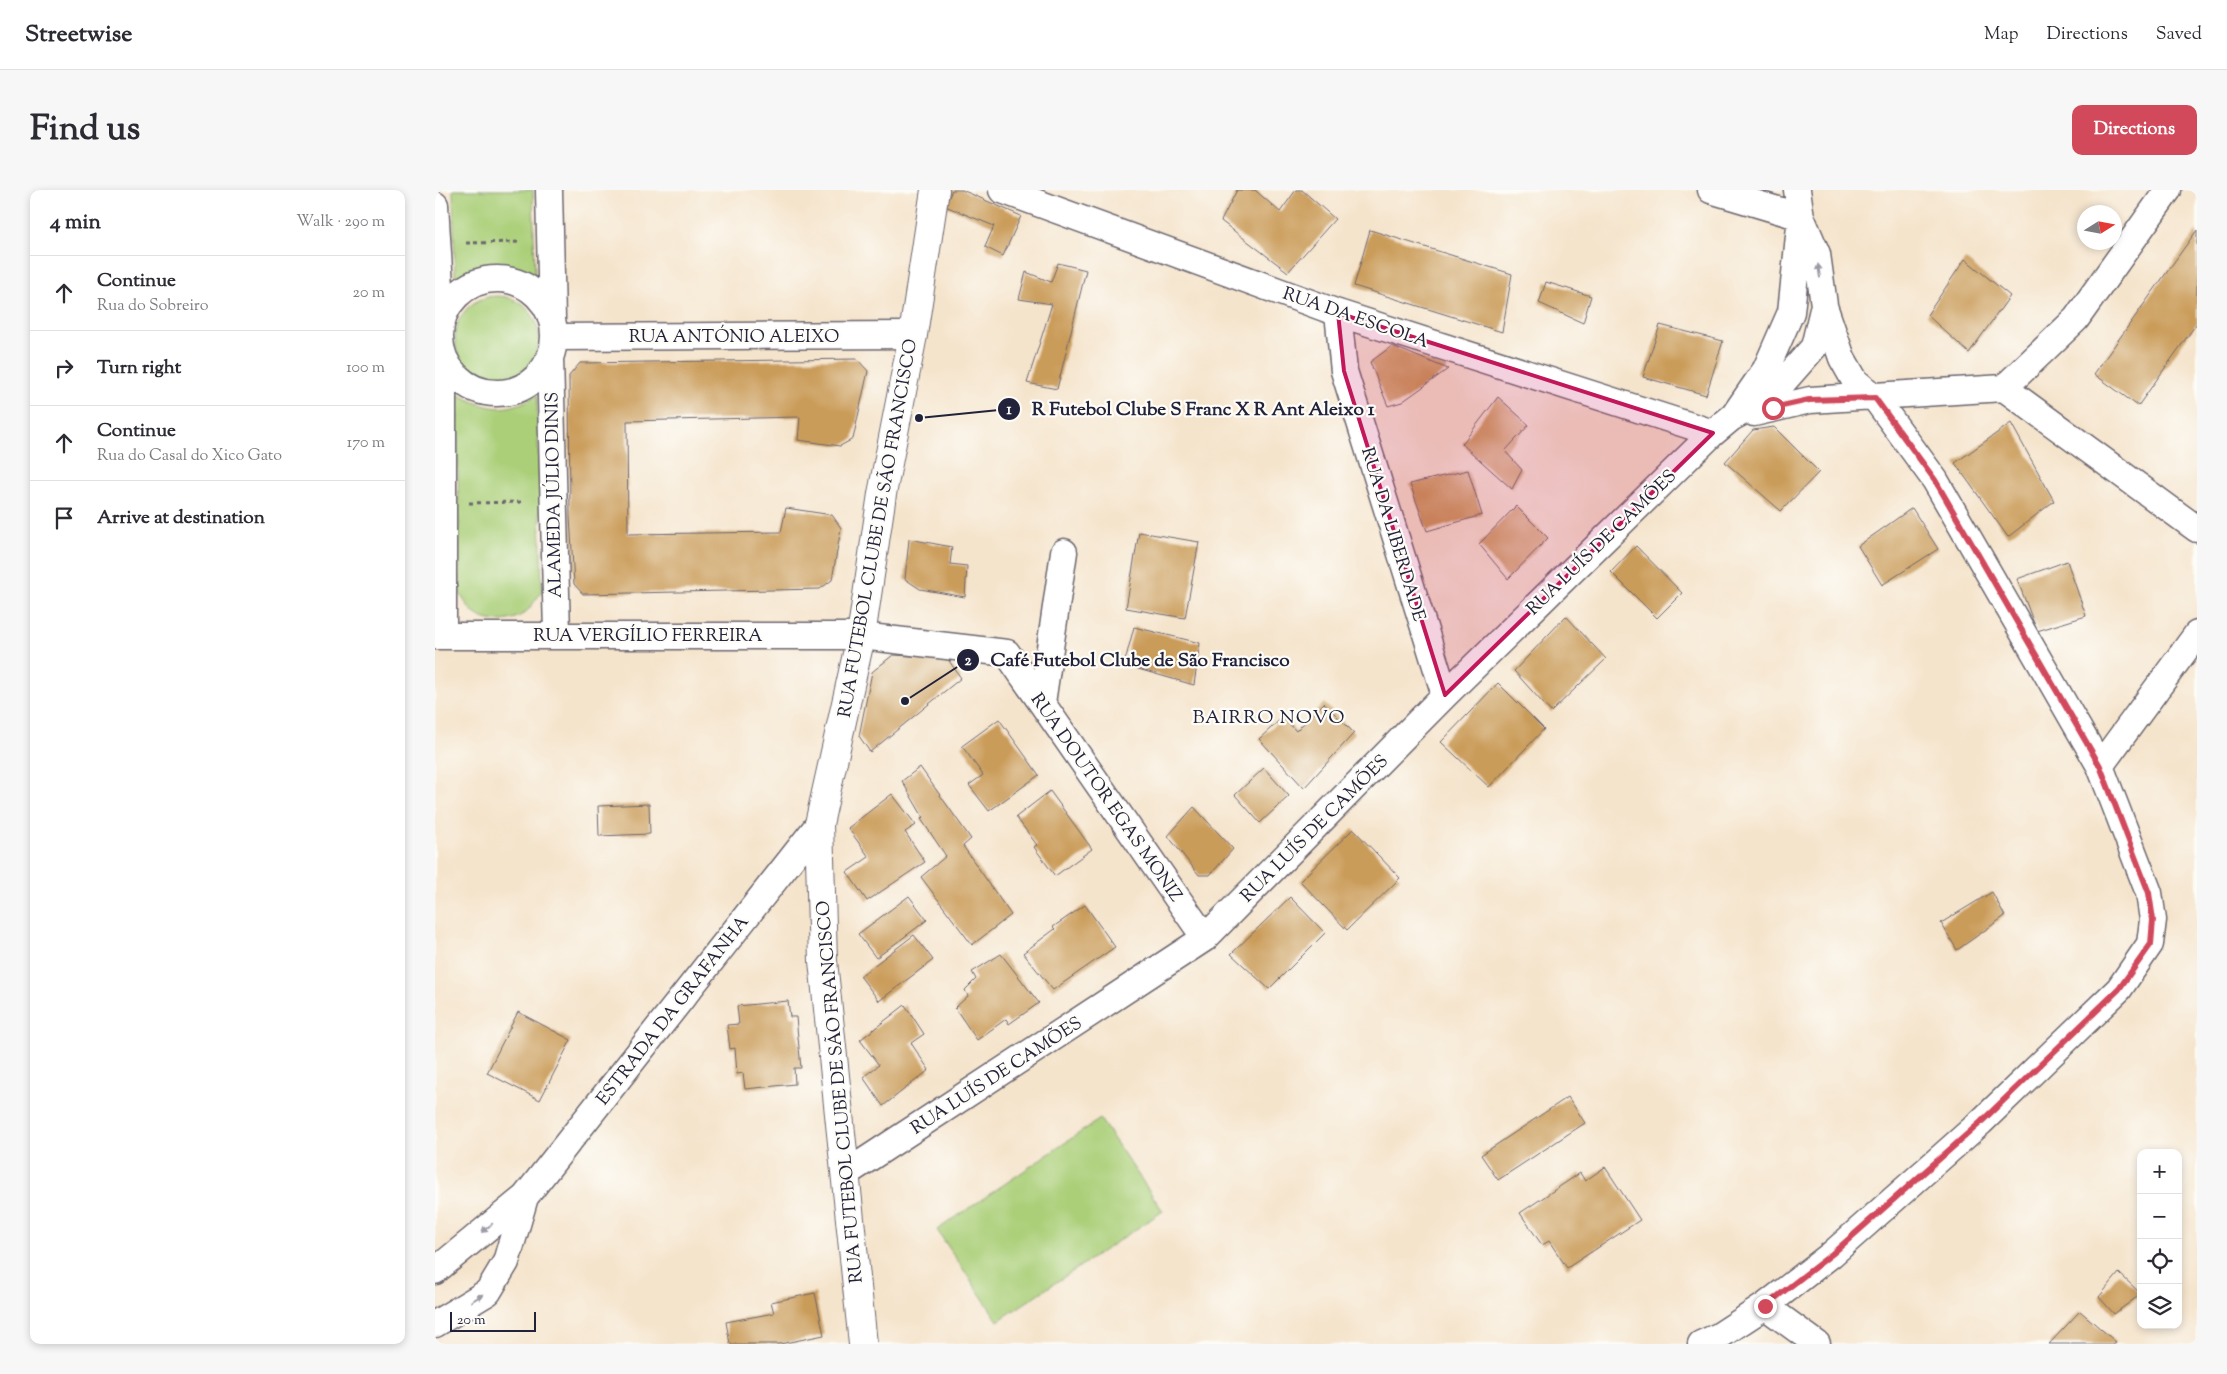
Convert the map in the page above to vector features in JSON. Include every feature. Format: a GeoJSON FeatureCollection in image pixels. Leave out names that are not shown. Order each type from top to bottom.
{"type":"FeatureCollection","features":[{"type":"Feature","properties":{"kind":"street","name":"ALAMEDA JÚLIO DINIS"},"geometry":{"type":"LineString","coordinates":[[549,190],[553,501],[557,634]]}},
{"type":"Feature","properties":{"kind":"street","name":"RUA FUTEBOL CLUBE DE SÃO FRANCISCO"},"geometry":{"type":"LineString","coordinates":[[863,1344],[823,961],[819,824],[861,636],[882,494],[913,335],[935,190]]}},
{"type":"Feature","properties":{"kind":"street","name":"RUA DA ESCOLA"},"geometry":{"type":"LineString","coordinates":[[1002,190],[1338,313],[1722,426]]}},
{"type":"Feature","properties":{"kind":"street"},"geometry":{"type":"LineString","coordinates":[[1701,1344],[1719,1336],[1765,1306],[1832,1254],[1981,1122],[2119,989],[2151,944],[2153,920],[2149,893],[2100,766],[1935,480],[1875,398],[1855,381],[1842,358],[1824,305],[1817,254],[1801,217],[1711,190]]}},
{"type":"Feature","properties":{"kind":"street"},"geometry":{"type":"LineString","coordinates":[[1722,426],[1767,369],[1791,312],[1801,217],[1797,190]]}},
{"type":"Feature","properties":{"kind":"street"},"geometry":{"type":"LineString","coordinates":[[1722,426],[1809,400],[1875,398],[2004,388],[2076,319],[2168,190]]}},
{"type":"Feature","properties":{"kind":"street","name":"ALAMEDA JÚLIO DINIS"},"geometry":{"type":"LineString","coordinates":[[435,205],[440,337],[442,503],[439,636]]}},
{"type":"Feature","properties":{"kind":"street"},"geometry":{"type":"LineString","coordinates":[[1795,273],[1807,292],[1797,343],[1815,381],[1842,399]]}},
{"type":"Feature","properties":{"kind":"street"},"geometry":{"type":"LineString","coordinates":[[440,337],[450,303],[462,290],[479,281],[497,278],[515,281],[531,290],[544,303],[552,338]]}},
{"type":"Feature","properties":{"kind":"street"},"geometry":{"type":"LineString","coordinates":[[1722,426],[1770,397],[1804,361],[1814,347],[1824,305]]}},
{"type":"Feature","properties":{"kind":"street","name":"RUA DA LIBERDADE"},"geometry":{"type":"LineString","coordinates":[[1338,313],[1344,371],[1445,695]]}},
{"type":"Feature","properties":{"kind":"street","name":"RUA ANTÓNIO ALEIXO"},"geometry":{"type":"LineString","coordinates":[[552,338],[913,335]]}},
{"type":"Feature","properties":{"kind":"street","name":"ALAMEDA JÚLIO DINIS"},"geometry":{"type":"LineString","coordinates":[[440,337],[453,374],[469,386],[487,392],[507,392],[525,386],[540,373],[552,338]]}},
{"type":"Feature","properties":{"kind":"street"},"geometry":{"type":"LineString","coordinates":[[1767,369],[1804,361],[1831,363],[1848,368]]}},
{"type":"Feature","properties":{"kind":"street"},"geometry":{"type":"LineString","coordinates":[[2004,388],[2197,529]]}},
{"type":"Feature","properties":{"kind":"street","name":"RUA LUÍS DE CAMÕES"},"geometry":{"type":"LineString","coordinates":[[845,1174],[1205,938],[1445,695],[1722,426]]}},
{"type":"Feature","properties":{"kind":"street"},"geometry":{"type":"LineString","coordinates":[[1042,703],[1064,552]]}},
{"type":"Feature","properties":{"kind":"street","name":"RUA VERGÍLIO FERREIRA"},"geometry":{"type":"LineString","coordinates":[[439,636],[557,634],[861,636]]}},
{"type":"Feature","properties":{"kind":"street"},"geometry":{"type":"LineString","coordinates":[[2100,766],[2197,634]]}},
{"type":"Feature","properties":{"kind":"street","name":"RUA DOUTOR EGAS MONIZ"},"geometry":{"type":"LineString","coordinates":[[861,636],[1007,653],[1205,938]]}},
{"type":"Feature","properties":{"kind":"street","name":"ESTRADA DA GRAFANHA"},"geometry":{"type":"LineString","coordinates":[[435,1270],[525,1197],[819,824]]}},
{"type":"Feature","properties":{"kind":"street","name":"ESTRADA DA GRAFANHA"},"geometry":{"type":"LineString","coordinates":[[435,1324],[487,1292],[506,1262],[525,1197]]}},
{"type":"Feature","properties":{"kind":"street"},"geometry":{"type":"LineString","coordinates":[[1765,1306],[1817,1344]]}},
{"type":"Feature","properties":{"kind":"path"},"geometry":{"type":"LineString","coordinates":[[437,244],[550,241]]}},
{"type":"Feature","properties":{"kind":"path"},"geometry":{"type":"LineString","coordinates":[[442,503],[553,501]]}},
{"type":"Feature","properties":{"kind":"highlighted area"},"geometry":{"type":"Polygon","coordinates":[[[1338,313],[1713,433],[1445,695],[1344,371],[1338,313]]]}},
{"type":"Feature","properties":{"kind":"green space"},"geometry":{"type":"Polygon","coordinates":[[[453,190],[533,190],[535,274],[514,268],[495,266],[476,269],[455,277],[453,190]]]}},
{"type":"Feature","properties":{"kind":"green space"},"geometry":{"type":"Polygon","coordinates":[[[497,296],[513,299],[527,308],[536,322],[539,338],[536,354],[527,368],[513,377],[497,380],[481,377],[467,368],[458,354],[455,338],[458,322],[467,308],[481,299],[497,296]]]}},
{"type":"Feature","properties":{"kind":"green space"},"geometry":{"type":"Polygon","coordinates":[[[457,394],[479,404],[497,408],[516,405],[537,395],[542,591],[528,610],[509,620],[494,621],[480,617],[470,609],[460,594],[457,394]]]}},
{"type":"Feature","properties":{"kind":"green space"},"geometry":{"type":"Polygon","coordinates":[[[1100,1119],[1163,1211],[998,1321],[937,1230],[1100,1119]]]}},
{"type":"Feature","properties":{"kind":"building"},"geometry":{"type":"Polygon","coordinates":[[[952,190],[962,190],[1021,216],[1003,256],[985,247],[994,226],[945,206],[952,190]]]}},
{"type":"Feature","properties":{"kind":"building"},"geometry":{"type":"Polygon","coordinates":[[[1237,190],[1255,190],[1280,212],[1296,190],[1302,190],[1335,219],[1288,272],[1221,221],[1237,190]]]}},
{"type":"Feature","properties":{"kind":"building"},"geometry":{"type":"Polygon","coordinates":[[[1370,230],[1512,274],[1502,332],[1354,286],[1370,230]]]}},
{"type":"Feature","properties":{"kind":"building"},"geometry":{"type":"Polygon","coordinates":[[[2197,230],[2197,323],[2138,406],[2094,374],[2197,230]]]}},
{"type":"Feature","properties":{"kind":"building"},"geometry":{"type":"Polygon","coordinates":[[[1965,259],[2010,296],[1969,353],[1927,315],[1965,259]]]}},
{"type":"Feature","properties":{"kind":"building"},"geometry":{"type":"Polygon","coordinates":[[[1058,263],[1086,270],[1057,389],[1027,383],[1052,304],[1019,299],[1026,272],[1051,282],[1058,263]]]}},
{"type":"Feature","properties":{"kind":"building"},"geometry":{"type":"Polygon","coordinates":[[[1546,282],[1591,296],[1583,323],[1539,303],[1546,282]]]}},
{"type":"Feature","properties":{"kind":"building"},"geometry":{"type":"Polygon","coordinates":[[[1660,325],[1723,341],[1706,395],[1643,377],[1660,325]]]}},
{"type":"Feature","properties":{"kind":"building"},"geometry":{"type":"Polygon","coordinates":[[[1392,346],[1448,369],[1402,402],[1388,406],[1370,362],[1392,346]]]}},
{"type":"Feature","properties":{"kind":"building"},"geometry":{"type":"Polygon","coordinates":[[[857,359],[868,371],[853,439],[840,446],[798,440],[800,417],[627,421],[628,534],[781,532],[786,508],[832,515],[841,528],[832,580],[820,589],[583,594],[574,584],[570,517],[569,376],[580,363],[857,359]]]}},
{"type":"Feature","properties":{"kind":"building"},"geometry":{"type":"Polygon","coordinates":[[[1498,397],[1529,425],[1505,451],[1522,470],[1512,489],[1462,444],[1498,397]]]}},
{"type":"Feature","properties":{"kind":"building"},"geometry":{"type":"Polygon","coordinates":[[[2011,423],[2054,501],[2008,537],[1955,463],[2011,423]]]}},
{"type":"Feature","properties":{"kind":"building"},"geometry":{"type":"Polygon","coordinates":[[[1774,427],[1819,472],[1781,511],[1725,462],[1753,430],[1774,427]]]}},
{"type":"Feature","properties":{"kind":"building"},"geometry":{"type":"Polygon","coordinates":[[[1468,470],[1482,515],[1427,531],[1410,484],[1468,470]]]}},
{"type":"Feature","properties":{"kind":"building"},"geometry":{"type":"Polygon","coordinates":[[[1516,506],[1548,538],[1508,579],[1479,544],[1516,506]]]}},
{"type":"Feature","properties":{"kind":"building"},"geometry":{"type":"Polygon","coordinates":[[[1912,508],[1938,549],[1882,585],[1858,546],[1912,508]]]}},
{"type":"Feature","properties":{"kind":"building"},"geometry":{"type":"Polygon","coordinates":[[[1139,532],[1199,542],[1185,618],[1126,608],[1139,532]]]}},
{"type":"Feature","properties":{"kind":"building"},"geometry":{"type":"Polygon","coordinates":[[[909,539],[952,547],[950,564],[967,566],[965,597],[920,589],[905,579],[909,539]]]}},
{"type":"Feature","properties":{"kind":"building"},"geometry":{"type":"Polygon","coordinates":[[[1636,546],[1682,593],[1657,618],[1611,572],[1636,546]]]}},
{"type":"Feature","properties":{"kind":"building"},"geometry":{"type":"Polygon","coordinates":[[[2067,561],[2086,616],[2037,631],[2017,579],[2067,561]]]}},
{"type":"Feature","properties":{"kind":"building"},"geometry":{"type":"Polygon","coordinates":[[[1566,616],[1606,659],[1551,712],[1514,671],[1566,616]]]}},
{"type":"Feature","properties":{"kind":"building"},"geometry":{"type":"Polygon","coordinates":[[[1134,627],[1200,643],[1194,685],[1124,665],[1134,627]]]}},
{"type":"Feature","properties":{"kind":"building"},"geometry":{"type":"Polygon","coordinates":[[[893,655],[947,658],[961,678],[870,752],[859,736],[872,672],[893,655]]]}},
{"type":"Feature","properties":{"kind":"building"},"geometry":{"type":"Polygon","coordinates":[[[1498,683],[1544,729],[1489,787],[1441,742],[1498,683]]]}},
{"type":"Feature","properties":{"kind":"building"},"geometry":{"type":"Polygon","coordinates":[[[1324,703],[1354,733],[1304,788],[1259,739],[1283,717],[1296,731],[1324,703]]]}},
{"type":"Feature","properties":{"kind":"building"},"geometry":{"type":"Polygon","coordinates":[[[999,719],[1039,775],[989,811],[969,785],[983,775],[962,746],[999,719]]]}},
{"type":"Feature","properties":{"kind":"building"},"geometry":{"type":"Polygon","coordinates":[[[920,767],[971,839],[963,846],[1011,915],[972,945],[921,877],[946,856],[921,819],[923,817],[902,781],[920,767]]]}},
{"type":"Feature","properties":{"kind":"building"},"geometry":{"type":"Polygon","coordinates":[[[1264,768],[1289,796],[1260,823],[1235,795],[1264,768]]]}},
{"type":"Feature","properties":{"kind":"building"},"geometry":{"type":"Polygon","coordinates":[[[1050,791],[1092,849],[1055,876],[1034,847],[1037,845],[1016,817],[1050,791]]]}},
{"type":"Feature","properties":{"kind":"building"},"geometry":{"type":"Polygon","coordinates":[[[892,794],[916,825],[905,832],[925,862],[867,901],[847,872],[869,857],[848,828],[892,794]]]}},
{"type":"Feature","properties":{"kind":"building"},"geometry":{"type":"Polygon","coordinates":[[[649,804],[650,834],[599,836],[598,806],[649,804]]]}},
{"type":"Feature","properties":{"kind":"building"},"geometry":{"type":"Polygon","coordinates":[[[1194,807],[1233,849],[1210,875],[1199,875],[1168,836],[1194,807]]]}},
{"type":"Feature","properties":{"kind":"building"},"geometry":{"type":"Polygon","coordinates":[[[1353,829],[1400,878],[1347,930],[1300,881],[1353,829]]]}},
{"type":"Feature","properties":{"kind":"building"},"geometry":{"type":"Polygon","coordinates":[[[1992,892],[2005,916],[1957,950],[1941,923],[1992,892]]]}},
{"type":"Feature","properties":{"kind":"building"},"geometry":{"type":"Polygon","coordinates":[[[909,896],[927,920],[876,958],[858,934],[909,896]]]}},
{"type":"Feature","properties":{"kind":"building"},"geometry":{"type":"Polygon","coordinates":[[[1290,897],[1325,933],[1269,989],[1231,954],[1290,897]]]}},
{"type":"Feature","properties":{"kind":"building"},"geometry":{"type":"Polygon","coordinates":[[[1085,905],[1115,947],[1053,990],[1023,953],[1055,929],[1053,927],[1085,905]]]}},
{"type":"Feature","properties":{"kind":"building"},"geometry":{"type":"Polygon","coordinates":[[[914,935],[933,960],[879,1001],[860,976],[914,935]]]}},
{"type":"Feature","properties":{"kind":"building"},"geometry":{"type":"Polygon","coordinates":[[[1001,954],[1039,1003],[1009,1024],[1006,1019],[977,1040],[955,1008],[968,996],[965,990],[976,979],[972,972],[1001,954]]]}},
{"type":"Feature","properties":{"kind":"building"},"geometry":{"type":"Polygon","coordinates":[[[788,1001],[790,1017],[796,1017],[801,1068],[794,1068],[795,1084],[745,1089],[743,1073],[737,1074],[735,1048],[730,1049],[727,1025],[739,1024],[737,1006],[788,1001]]]}},
{"type":"Feature","properties":{"kind":"building"},"geometry":{"type":"Polygon","coordinates":[[[905,1005],[924,1034],[911,1043],[929,1070],[883,1106],[863,1077],[879,1065],[860,1040],[905,1005]]]}},
{"type":"Feature","properties":{"kind":"building"},"geometry":{"type":"Polygon","coordinates":[[[518,1012],[571,1040],[540,1100],[487,1073],[518,1012]]]}},
{"type":"Feature","properties":{"kind":"building"},"geometry":{"type":"Polygon","coordinates":[[[1568,1097],[1585,1123],[1498,1180],[1481,1155],[1568,1097]]]}},
{"type":"Feature","properties":{"kind":"building"},"geometry":{"type":"Polygon","coordinates":[[[1605,1167],[1640,1220],[1567,1268],[1549,1241],[1542,1245],[1520,1213],[1580,1173],[1585,1181],[1605,1167]]]}},
{"type":"Feature","properties":{"kind":"building"},"geometry":{"type":"Polygon","coordinates":[[[2119,1273],[2137,1290],[2137,1297],[2114,1314],[2099,1297],[2119,1273]]]}},
{"type":"Feature","properties":{"kind":"building"},"geometry":{"type":"Polygon","coordinates":[[[815,1293],[824,1335],[780,1344],[730,1344],[726,1322],[774,1313],[771,1302],[815,1293]]]}},
{"type":"Feature","properties":{"kind":"building"},"geometry":{"type":"Polygon","coordinates":[[[2080,1311],[2116,1342],[2113,1344],[2049,1344],[2080,1311]]]}},
{"type":"Feature","properties":{"kind":"place","name":"R Futebol Clube S Franc X R Ant Aleixo 1"},"geometry":{"type":"Point","coordinates":[919,418]}},
{"type":"Feature","properties":{"kind":"place","name":"Café Futebol Clube de São Francisco"},"geometry":{"type":"Point","coordinates":[905,701]}},
{"type":"Feature","properties":{"kind":"district","name":"BAIRRO NOVO"},"geometry":{"type":"Point","coordinates":[1269,716]}},
{"type":"Feature","properties":{"kind":"route"},"geometry":{"type":"LineString","coordinates":[[1765,1306],[1832,1254],[1981,1122],[2119,989],[2151,944],[2153,920],[2149,893],[2100,766],[1935,480],[1875,398],[1809,400],[1773,408]]}}]}
